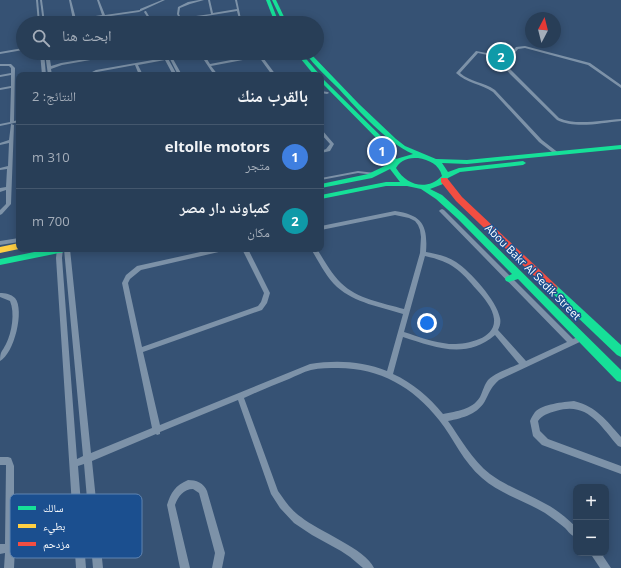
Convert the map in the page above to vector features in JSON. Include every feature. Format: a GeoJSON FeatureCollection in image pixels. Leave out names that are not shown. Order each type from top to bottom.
{"type":"FeatureCollection","features":[{"type":"Feature","properties":{"kind":"main road"},"geometry":{"type":"LineString","coordinates":[[262,0],[269,16]]}},
{"type":"Feature","properties":{"kind":"main road"},"geometry":{"type":"LineString","coordinates":[[273,6],[276,16]]}},
{"type":"Feature","properties":{"kind":"main road"},"geometry":{"type":"LineString","coordinates":[[273,6],[280,16]]}},
{"type":"Feature","properties":{"kind":"main road"},"geometry":{"type":"LineString","coordinates":[[298,60],[308,72]]}},
{"type":"Feature","properties":{"kind":"main road"},"geometry":{"type":"LineString","coordinates":[[304,60],[314,72]]}},
{"type":"Feature","properties":{"kind":"main road"},"geometry":{"type":"LineString","coordinates":[[314,60],[357,105],[396,142],[424,157],[436,161],[469,166],[621,152]]}},
{"type":"Feature","properties":{"kind":"main road"},"geometry":{"type":"LineString","coordinates":[[324,82],[390,148],[394,156],[393,168],[396,177],[407,184]]}},
{"type":"Feature","properties":{"kind":"main road"},"geometry":{"type":"LineString","coordinates":[[324,91],[376,143],[390,148]]}},
{"type":"Feature","properties":{"kind":"main road"},"geometry":{"type":"LineString","coordinates":[[324,196],[386,184],[407,184],[424,188],[436,186],[454,172],[469,166],[621,147]]}},
{"type":"Feature","properties":{"kind":"main road"},"geometry":{"type":"LineString","coordinates":[[324,185],[375,174],[407,157],[424,157]]}},
{"type":"Feature","properties":{"kind":"main road"},"geometry":{"type":"LineString","coordinates":[[436,161],[443,166],[445,178]]}},
{"type":"Feature","properties":{"kind":"main road","name":"Abou Bakr Al Sedik Street"},"geometry":{"type":"LineString","coordinates":[[445,178],[459,199],[621,352]]}},
{"type":"Feature","properties":{"kind":"main road","name":"Abou Bakr Al Sedik Street"},"geometry":{"type":"LineString","coordinates":[[424,188],[442,200],[461,217],[621,377]]}},
{"type":"Feature","properties":{"kind":"main road"},"geometry":{"type":"LineString","coordinates":[[451,220],[461,217]]}},
{"type":"Feature","properties":{"kind":"main road"},"geometry":{"type":"LineString","coordinates":[[492,248],[497,244],[505,243]]}},
{"type":"Feature","properties":{"kind":"main road"},"geometry":{"type":"LineString","coordinates":[[0,250],[16,247]]}},
{"type":"Feature","properties":{"kind":"main road"},"geometry":{"type":"LineString","coordinates":[[0,262],[48,252]]}},
{"type":"Feature","properties":{"kind":"main road"},"geometry":{"type":"LineString","coordinates":[[513,282],[519,274]]}},
{"type":"Feature","properties":{"kind":"main road"},"geometry":{"type":"LineString","coordinates":[[513,282],[526,282]]}},
{"type":"Feature","properties":{"kind":"street"},"geometry":{"type":"LineString","coordinates":[[37,0],[38,16]]}},
{"type":"Feature","properties":{"kind":"street"},"geometry":{"type":"LineString","coordinates":[[41,0],[43,16]]}},
{"type":"Feature","properties":{"kind":"street"},"geometry":{"type":"LineString","coordinates":[[70,0],[74,16]]}},
{"type":"Feature","properties":{"kind":"street"},"geometry":{"type":"LineString","coordinates":[[98,0],[104,16],[146,12],[167,0]]}},
{"type":"Feature","properties":{"kind":"street"},"geometry":{"type":"LineString","coordinates":[[111,16],[140,12],[164,0]]}},
{"type":"Feature","properties":{"kind":"street"},"geometry":{"type":"LineString","coordinates":[[179,16],[177,12],[179,8],[188,3],[203,0]]}},
{"type":"Feature","properties":{"kind":"street"},"geometry":{"type":"LineString","coordinates":[[209,0],[212,14]]}},
{"type":"Feature","properties":{"kind":"street"},"geometry":{"type":"LineString","coordinates":[[236,0],[239,16]]}},
{"type":"Feature","properties":{"kind":"street"},"geometry":{"type":"LineString","coordinates":[[37,6],[42,5]]}},
{"type":"Feature","properties":{"kind":"street"},"geometry":{"type":"LineString","coordinates":[[200,16],[238,10]]}},
{"type":"Feature","properties":{"kind":"street"},"geometry":{"type":"LineString","coordinates":[[140,12],[144,16]]}},
{"type":"Feature","properties":{"kind":"street"},"geometry":{"type":"LineString","coordinates":[[146,12],[148,16]]}},
{"type":"Feature","properties":{"kind":"street"},"geometry":{"type":"LineString","coordinates":[[621,87],[592,66],[582,62],[523,47],[517,48],[506,62],[509,70],[561,121],[575,124],[621,120]]}},
{"type":"Feature","properties":{"kind":"street"},"geometry":{"type":"LineString","coordinates":[[0,54],[16,51]]}},
{"type":"Feature","properties":{"kind":"street"},"geometry":{"type":"LineString","coordinates":[[509,58],[477,52],[458,73],[463,77],[493,90],[544,144],[558,154]]}},
{"type":"Feature","properties":{"kind":"street"},"geometry":{"type":"LineString","coordinates":[[43,60],[44,72]]}},
{"type":"Feature","properties":{"kind":"street"},"geometry":{"type":"LineString","coordinates":[[48,60],[50,72]]}},
{"type":"Feature","properties":{"kind":"street"},"geometry":{"type":"LineString","coordinates":[[49,68],[79,60]]}},
{"type":"Feature","properties":{"kind":"street"},"geometry":{"type":"LineString","coordinates":[[48,63],[81,60]]}},
{"type":"Feature","properties":{"kind":"street"},"geometry":{"type":"LineString","coordinates":[[94,72],[161,60]]}},
{"type":"Feature","properties":{"kind":"street"},"geometry":{"type":"LineString","coordinates":[[168,60],[174,72]]}},
{"type":"Feature","properties":{"kind":"street"},"geometry":{"type":"LineString","coordinates":[[172,60],[178,72]]}},
{"type":"Feature","properties":{"kind":"street"},"geometry":{"type":"LineString","coordinates":[[205,60],[214,72]]}},
{"type":"Feature","properties":{"kind":"street"},"geometry":{"type":"LineString","coordinates":[[209,65],[232,60]]}},
{"type":"Feature","properties":{"kind":"street"},"geometry":{"type":"LineString","coordinates":[[263,60],[272,72]]}},
{"type":"Feature","properties":{"kind":"street"},"geometry":{"type":"LineString","coordinates":[[136,64],[140,72]]}},
{"type":"Feature","properties":{"kind":"street"},"geometry":{"type":"LineString","coordinates":[[0,65],[12,66],[13,74],[8,204],[0,213]]}},
{"type":"Feature","properties":{"kind":"street"},"geometry":{"type":"LineString","coordinates":[[0,76],[13,74]]}},
{"type":"Feature","properties":{"kind":"street"},"geometry":{"type":"LineString","coordinates":[[0,89],[12,87]]}},
{"type":"Feature","properties":{"kind":"street"},"geometry":{"type":"LineString","coordinates":[[0,126],[16,123]]}},
{"type":"Feature","properties":{"kind":"street"},"geometry":{"type":"LineString","coordinates":[[324,135],[332,144],[328,150],[324,151]]}},
{"type":"Feature","properties":{"kind":"street"},"geometry":{"type":"LineString","coordinates":[[0,144],[11,141]]}},
{"type":"Feature","properties":{"kind":"street"},"geometry":{"type":"LineString","coordinates":[[0,168],[10,167]]}},
{"type":"Feature","properties":{"kind":"street"},"geometry":{"type":"LineString","coordinates":[[324,178],[358,172],[375,174]]}},
{"type":"Feature","properties":{"kind":"street"},"geometry":{"type":"LineString","coordinates":[[0,190],[9,188]]}},
{"type":"Feature","properties":{"kind":"street"},"geometry":{"type":"LineString","coordinates":[[442,211],[572,342]]}},
{"type":"Feature","properties":{"kind":"street"},"geometry":{"type":"LineString","coordinates":[[324,227],[389,214],[402,213],[410,215],[420,223],[424,234],[423,253],[389,375]]}},
{"type":"Feature","properties":{"kind":"street"},"geometry":{"type":"LineString","coordinates":[[0,243],[16,240]]}},
{"type":"Feature","properties":{"kind":"street"},"geometry":{"type":"LineString","coordinates":[[62,252],[59,258],[76,494]]}},
{"type":"Feature","properties":{"kind":"street"},"geometry":{"type":"LineString","coordinates":[[63,252],[91,494]]}},
{"type":"Feature","properties":{"kind":"street"},"geometry":{"type":"LineString","coordinates":[[157,431],[125,283],[132,272],[146,265],[209,252]]}},
{"type":"Feature","properties":{"kind":"street"},"geometry":{"type":"LineString","coordinates":[[139,351],[260,308],[264,303],[267,293],[247,252]]}},
{"type":"Feature","properties":{"kind":"street"},"geometry":{"type":"LineString","coordinates":[[316,252],[335,281],[344,290],[356,296],[407,312]]}},
{"type":"Feature","properties":{"kind":"street"},"geometry":{"type":"LineString","coordinates":[[401,334],[443,346],[454,347],[473,345],[489,337],[495,331],[498,318],[492,303],[463,270],[448,260],[423,253]]}},
{"type":"Feature","properties":{"kind":"street"},"geometry":{"type":"LineString","coordinates":[[0,295],[7,296],[13,300],[15,307],[13,331],[10,342],[0,358]]}},
{"type":"Feature","properties":{"kind":"street"},"geometry":{"type":"LineString","coordinates":[[495,331],[525,364]]}},
{"type":"Feature","properties":{"kind":"street"},"geometry":{"type":"LineString","coordinates":[[442,418],[472,410],[483,399],[487,387],[491,381],[582,338]]}},
{"type":"Feature","properties":{"kind":"street"},"geometry":{"type":"LineString","coordinates":[[74,464],[310,367],[337,364],[357,365],[389,375],[419,394],[442,418],[469,459],[486,475],[505,489],[550,512],[573,531]]}},
{"type":"Feature","properties":{"kind":"street"},"geometry":{"type":"LineString","coordinates":[[240,397],[276,494],[281,503],[296,520],[349,550],[369,568]]}},
{"type":"Feature","properties":{"kind":"street"},"geometry":{"type":"LineString","coordinates":[[621,444],[594,413],[576,404],[563,404],[543,411],[539,413],[534,422],[536,433],[545,442],[621,470]]}},
{"type":"Feature","properties":{"kind":"street"},"geometry":{"type":"LineString","coordinates":[[0,461],[8,461],[10,466],[5,548],[9,568]]}},
{"type":"Feature","properties":{"kind":"street"},"geometry":{"type":"LineString","coordinates":[[185,568],[171,505],[172,499],[178,490],[192,484],[200,487],[202,491],[220,554],[217,568]]}},
{"type":"Feature","properties":{"kind":"street"},"geometry":{"type":"LineString","coordinates":[[597,556],[606,568]]}},
{"type":"Feature","properties":{"kind":"street"},"geometry":{"type":"LineString","coordinates":[[80,558],[81,568]]}},
{"type":"Feature","properties":{"kind":"street"},"geometry":{"type":"LineString","coordinates":[[97,558],[98,568]]}},
{"type":"Feature","properties":{"kind":"traffic: fast"},"geometry":{"type":"LineString","coordinates":[[268,0],[274,16]]}},
{"type":"Feature","properties":{"kind":"traffic: fast"},"geometry":{"type":"LineString","coordinates":[[274,0],[282,16]]}},
{"type":"Feature","properties":{"kind":"traffic: fast"},"geometry":{"type":"LineString","coordinates":[[304,60],[314,72]]}},
{"type":"Feature","properties":{"kind":"traffic: fast"},"geometry":{"type":"LineString","coordinates":[[314,60],[357,105],[394,140],[403,147],[424,157]]}},
{"type":"Feature","properties":{"kind":"traffic: fast"},"geometry":{"type":"LineString","coordinates":[[324,82],[388,146],[395,164]]}},
{"type":"Feature","properties":{"kind":"traffic: fast"},"geometry":{"type":"LineString","coordinates":[[436,161],[467,162],[621,147]]}},
{"type":"Feature","properties":{"kind":"traffic: fast"},"geometry":{"type":"LineString","coordinates":[[410,156],[418,156],[427,158],[439,164],[446,176],[433,186],[425,187],[410,185],[403,181],[393,168],[395,164],[400,159],[410,156]]}},
{"type":"Feature","properties":{"kind":"traffic: fast"},"geometry":{"type":"LineString","coordinates":[[446,176],[459,170],[523,163]]}},
{"type":"Feature","properties":{"kind":"traffic: fast"},"geometry":{"type":"LineString","coordinates":[[324,185],[370,176],[394,164]]}},
{"type":"Feature","properties":{"kind":"traffic: fast"},"geometry":{"type":"LineString","coordinates":[[324,196],[386,184],[406,184]]}},
{"type":"Feature","properties":{"kind":"traffic: fast"},"geometry":{"type":"LineString","coordinates":[[424,188],[439,197],[461,217],[621,377]]}},
{"type":"Feature","properties":{"kind":"traffic: fast"},"geometry":{"type":"LineString","coordinates":[[0,262],[49,252]]}},
{"type":"Feature","properties":{"kind":"traffic: fast"},"geometry":{"type":"LineString","coordinates":[[509,279],[519,275]]}},
{"type":"Feature","properties":{"kind":"traffic: fast"},"geometry":{"type":"LineString","coordinates":[[553,288],[621,352]]}},
{"type":"Feature","properties":{"kind":"traffic: slow"},"geometry":{"type":"LineString","coordinates":[[0,250],[16,247]]}},
{"type":"Feature","properties":{"kind":"traffic: jam"},"geometry":{"type":"LineString","coordinates":[[444,180],[459,199],[553,288]]}},
{"type":"Feature","properties":{"kind":"place","name":"كمباوند دار مصر"},"geometry":{"type":"Point","coordinates":[501,57]}},
{"type":"Feature","properties":{"kind":"place","name":"eltolle motors"},"geometry":{"type":"Point","coordinates":[382,151]}}]}
